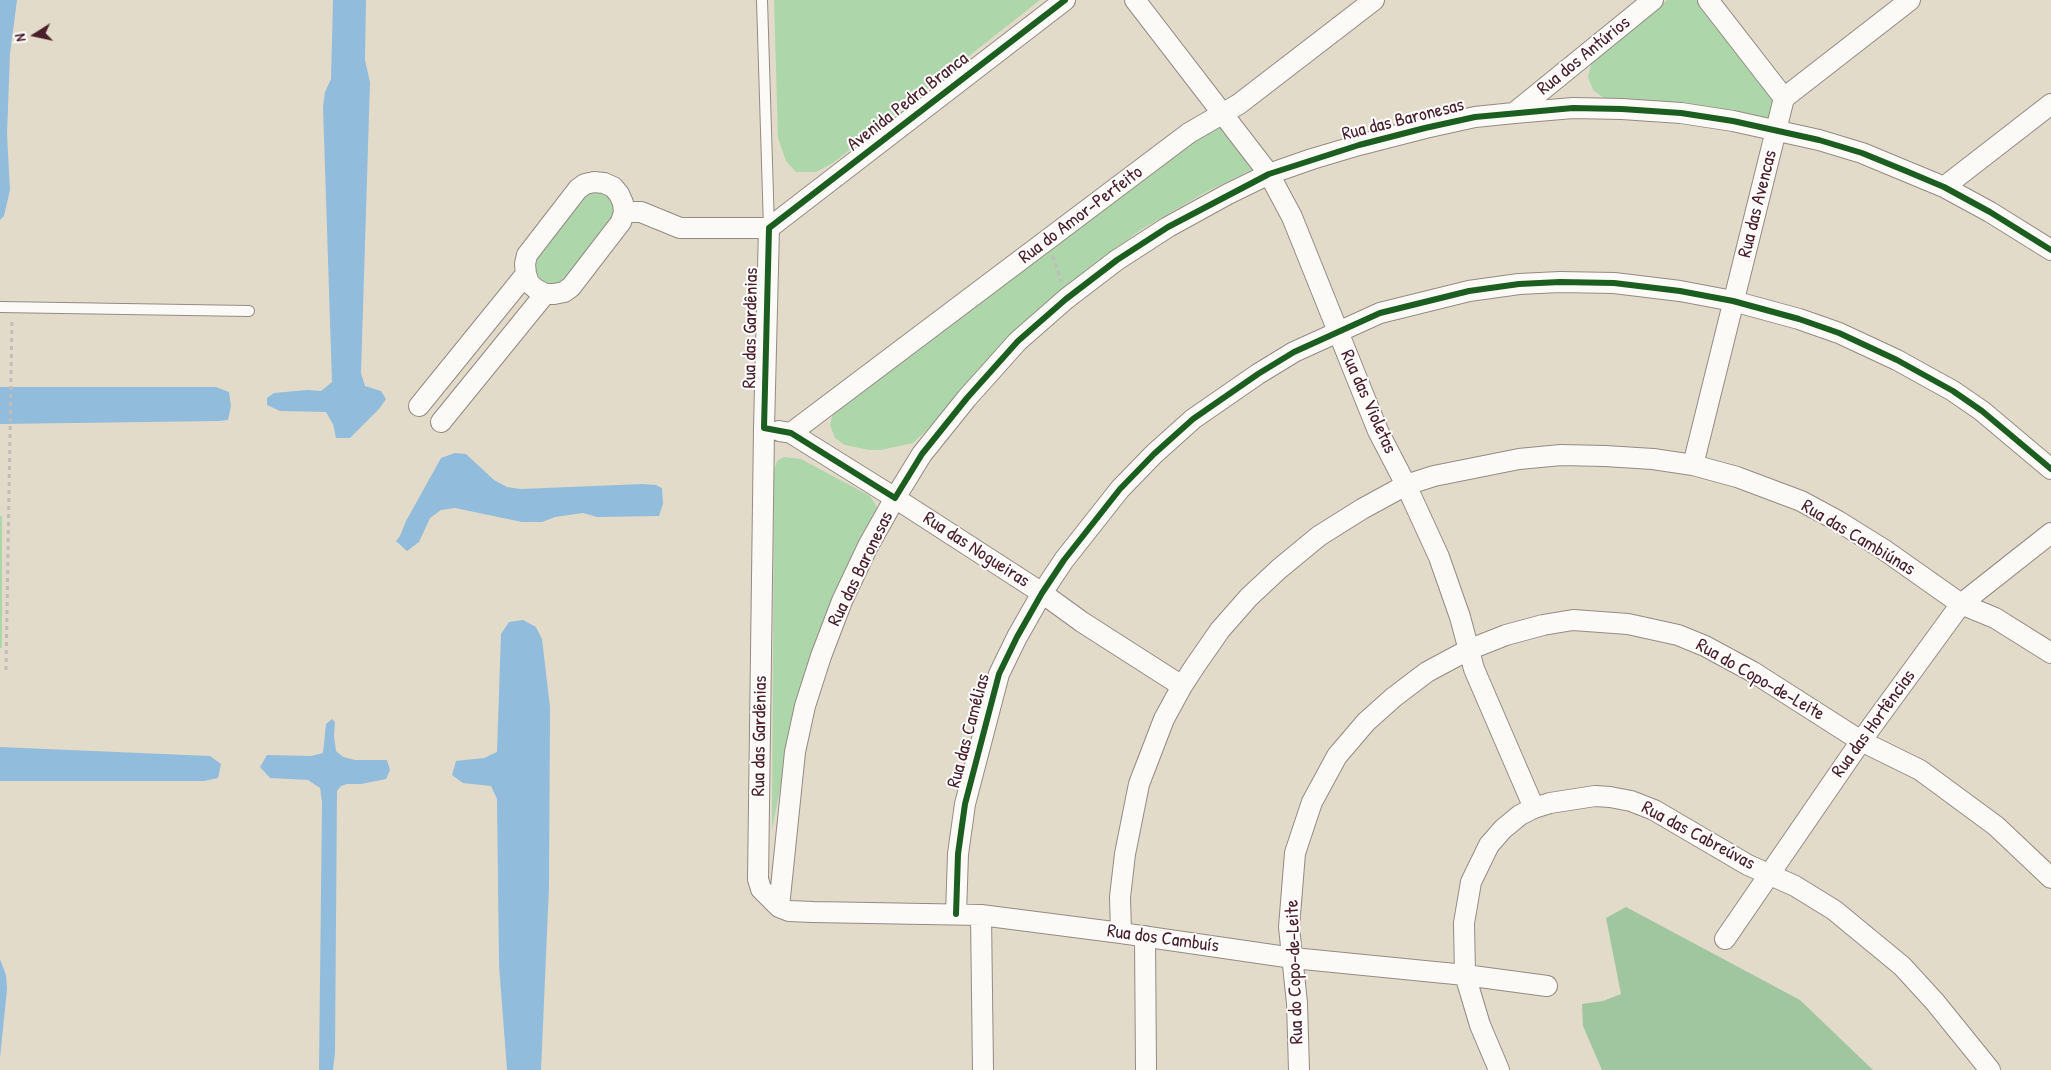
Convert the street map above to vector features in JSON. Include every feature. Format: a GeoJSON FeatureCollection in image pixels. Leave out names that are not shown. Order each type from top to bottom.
{"type":"FeatureCollection","features":[{"type":"Feature","properties":{"kind":"street","name":"Avenida Pedra Branca"},"geometry":{"type":"LineString","coordinates":[[769,228],[1065,0]]}},
{"type":"Feature","properties":{"kind":"street","name":"Rua das Violetas"},"geometry":{"type":"LineString","coordinates":[[1135,0],[1269,174],[1292,217],[1378,431],[1406,485],[1439,557],[1486,701],[1534,808]]}},
{"type":"Feature","properties":{"kind":"street","name":"Rua do Amor-Perfeito"},"geometry":{"type":"LineString","coordinates":[[791,433],[1189,133],[1224,114],[1374,0]]}},
{"type":"Feature","properties":{"kind":"street","name":"Rua dos Antúrios"},"geometry":{"type":"LineString","coordinates":[[1514,113],[1654,0]]}},
{"type":"Feature","properties":{"kind":"street"},"geometry":{"type":"LineString","coordinates":[[1708,0],[1784,98],[1910,0]]}},
{"type":"Feature","properties":{"kind":"street","name":"Rua das Avencas"},"geometry":{"type":"LineString","coordinates":[[1694,465],[1784,98]]}},
{"type":"Feature","properties":{"kind":"street"},"geometry":{"type":"LineString","coordinates":[[1944,187],[2051,104]]}},
{"type":"Feature","properties":{"kind":"street","name":"Rua das Baronesas"},"geometry":{"type":"LineString","coordinates":[[779,907],[795,752],[805,706],[821,656],[842,601],[868,546],[922,454],[966,398],[1018,341],[1066,299],[1117,260],[1168,227],[1269,174],[1358,145],[1475,117],[1573,108],[1681,113],[1776,130],[1862,153],[1944,187],[1990,212],[2051,250]]}},
{"type":"Feature","properties":{"kind":"street"},"geometry":{"type":"LineString","coordinates":[[594,182],[604,183],[613,187],[623,202],[624,212],[621,222],[571,287],[564,292],[545,294],[529,283],[525,264],[528,255],[578,189],[585,184],[594,182]]}},
{"type":"Feature","properties":{"kind":"street"},"geometry":{"type":"LineString","coordinates":[[624,212],[641,212],[680,228],[769,228]]}},
{"type":"Feature","properties":{"kind":"street","name":"Rua das Gardênias"},"geometry":{"type":"LineString","coordinates":[[769,228],[764,428],[758,879],[761,889],[779,907]]}},
{"type":"Feature","properties":{"kind":"street"},"geometry":{"type":"LineString","coordinates":[[419,406],[526,274]]}},
{"type":"Feature","properties":{"kind":"street","name":"Rua das Camélias"},"geometry":{"type":"LineString","coordinates":[[956,914],[958,854],[965,804],[987,718],[999,674],[1042,593],[1090,525],[1120,489],[1154,454],[1193,419],[1294,352],[1380,313],[1469,291],[1519,284],[1560,282],[1614,283],[1680,291],[1733,301],[1800,319],[1831,330],[1905,364],[1982,411],[2051,469]]}},
{"type":"Feature","properties":{"kind":"street"},"geometry":{"type":"LineString","coordinates":[[441,422],[545,294]]}},
{"type":"Feature","properties":{"kind":"street","name":"Rua das Nogueiras"},"geometry":{"type":"LineString","coordinates":[[764,428],[791,433],[1042,593],[1082,622],[1182,686]]}},
{"type":"Feature","properties":{"kind":"street","name":"Rua das Cambiúnas"},"geometry":{"type":"LineString","coordinates":[[1121,932],[1121,888],[1128,834],[1137,792],[1148,756],[1164,719],[1182,686],[1220,630],[1279,569],[1319,536],[1362,509],[1406,485],[1434,476],[1519,459],[1561,455],[1653,459],[1694,465],[1737,477],[1809,505],[1838,521],[1883,549],[1961,604],[1995,618],[2051,653]]}},
{"type":"Feature","properties":{"kind":"street","name":"Rua das Hortências"},"geometry":{"type":"LineString","coordinates":[[1725,939],[1861,741],[1961,604],[2051,533]]}},
{"type":"Feature","properties":{"kind":"street","name":"Rua do Copo-de-Leite"},"geometry":{"type":"LineString","coordinates":[[1298,1070],[1293,958],[1289,927],[1295,853],[1312,802],[1337,756],[1366,722],[1426,672],[1468,650],[1506,635],[1543,625],[1573,620],[1599,621],[1650,628],[1678,635],[1732,660],[1861,741],[1920,770],[1965,801],[1996,826],[2051,878]]}},
{"type":"Feature","properties":{"kind":"street","name":"Rua das Cabreúvas"},"geometry":{"type":"LineString","coordinates":[[1499,1070],[1480,1025],[1466,974],[1464,923],[1471,882],[1489,845],[1503,829],[1520,816],[1534,808],[1572,798],[1595,796],[1631,801],[1661,814],[1748,865],[1795,886],[1834,910],[1902,966],[1935,1002],[1990,1070]]}},
{"type":"Feature","properties":{"kind":"street","name":"Rua dos Cambuís"},"geometry":{"type":"LineString","coordinates":[[779,907],[789,911],[981,915],[1121,932],[1293,958],[1466,974],[1547,986]]}},
{"type":"Feature","properties":{"kind":"street"},"geometry":{"type":"LineString","coordinates":[[981,915],[983,1070]]}},
{"type":"Feature","properties":{"kind":"street"},"geometry":{"type":"LineString","coordinates":[[1145,936],[1146,1070]]}},
{"type":"Feature","properties":{"kind":"lane"},"geometry":{"type":"LineString","coordinates":[[762,0],[769,228]]}},
{"type":"Feature","properties":{"kind":"lane"},"geometry":{"type":"LineString","coordinates":[[0,307],[249,311]]}},
{"type":"Feature","properties":{"kind":"path"},"geometry":{"type":"LineString","coordinates":[[1048,239],[1066,299]]}},
{"type":"Feature","properties":{"kind":"path"},"geometry":{"type":"LineString","coordinates":[[6,670],[12,307]]}},
{"type":"Feature","properties":{"kind":"green space"},"geometry":{"type":"Polygon","coordinates":[[[774,0],[1040,0],[833,163],[816,172],[796,172],[786,161],[778,138],[774,0]]]}},
{"type":"Feature","properties":{"kind":"green space"},"geometry":{"type":"Polygon","coordinates":[[[1667,0],[1697,0],[1774,100],[1770,120],[1682,105],[1604,98],[1593,90],[1588,77],[1592,61],[1667,0]]]}},
{"type":"Feature","properties":{"kind":"green space"},"geometry":{"type":"Polygon","coordinates":[[[1223,122],[1253,165],[1251,170],[1206,192],[1142,229],[1092,265],[1039,309],[939,418],[913,443],[881,450],[869,450],[845,445],[835,438],[830,425],[833,414],[838,409],[1216,124],[1223,122]]]}},
{"type":"Feature","properties":{"kind":"green space"},"geometry":{"type":"Polygon","coordinates":[[[595,192],[607,195],[611,199],[614,211],[613,217],[565,280],[554,285],[542,281],[535,271],[536,259],[584,196],[595,192]]]}},
{"type":"Feature","properties":{"kind":"green space"},"geometry":{"type":"Polygon","coordinates":[[[784,457],[801,459],[870,496],[879,510],[854,556],[822,624],[797,702],[772,830],[774,470],[777,461],[784,457]]]}},
{"type":"Feature","properties":{"kind":"green space"},"geometry":{"type":"Polygon","coordinates":[[[0,516],[2,516],[2,648],[0,648],[0,516]]]}},
{"type":"Feature","properties":{"kind":"green space"},"geometry":{"type":"Polygon","coordinates":[[[1626,907],[1800,1000],[1873,1070],[1602,1070],[1583,1026],[1582,1004],[1603,1001],[1621,994],[1606,918],[1626,907]]]}},
{"type":"Feature","properties":{"kind":"water"},"geometry":{"type":"Polygon","coordinates":[[[0,0],[17,0],[10,54],[7,134],[10,190],[4,216],[0,220],[0,0]]]}},
{"type":"Feature","properties":{"kind":"water"},"geometry":{"type":"Polygon","coordinates":[[[333,0],[366,0],[365,60],[370,82],[361,373],[365,386],[381,391],[386,399],[379,409],[350,438],[336,438],[333,424],[326,412],[280,411],[267,405],[267,398],[274,393],[307,390],[321,391],[332,382],[323,107],[325,92],[331,79],[333,0]]]}},
{"type":"Feature","properties":{"kind":"water"},"geometry":{"type":"Polygon","coordinates":[[[0,387],[216,387],[229,392],[231,406],[228,420],[219,421],[0,424],[0,387]]]}},
{"type":"Feature","properties":{"kind":"water"},"geometry":{"type":"Polygon","coordinates":[[[455,453],[466,454],[494,480],[507,487],[521,489],[656,485],[662,488],[663,504],[659,516],[597,517],[583,513],[555,517],[542,522],[522,522],[455,508],[441,510],[430,518],[419,542],[407,551],[396,541],[441,458],[455,453]]]}},
{"type":"Feature","properties":{"kind":"water"},"geometry":{"type":"Polygon","coordinates":[[[523,620],[536,627],[542,639],[550,707],[549,887],[541,1070],[507,1070],[499,965],[497,799],[491,786],[463,783],[452,775],[456,761],[484,758],[497,752],[501,634],[509,622],[523,620]]]}},
{"type":"Feature","properties":{"kind":"water"},"geometry":{"type":"Polygon","coordinates":[[[332,719],[335,722],[336,751],[343,757],[355,760],[387,760],[390,770],[386,779],[361,784],[347,784],[341,786],[337,791],[335,1053],[333,1070],[319,1070],[322,802],[320,788],[308,780],[270,778],[260,767],[267,755],[311,756],[323,753],[326,724],[332,719]]]}},
{"type":"Feature","properties":{"kind":"water"},"geometry":{"type":"Polygon","coordinates":[[[0,747],[210,756],[221,764],[218,778],[204,781],[0,781],[0,747]]]}},
{"type":"Feature","properties":{"kind":"water"},"geometry":{"type":"Polygon","coordinates":[[[0,959],[6,975],[7,989],[0,1058],[0,959]]]}},
{"type":"Feature","properties":{"kind":"cycle path"},"geometry":{"type":"LineString","coordinates":[[1065,0],[769,228],[764,428],[791,433],[895,498],[922,454],[967,398],[1018,341],[1066,299],[1117,260],[1168,227],[1269,174],[1359,145],[1475,117],[1573,108],[1622,109],[1681,113],[1733,121],[1819,140],[1862,153],[1944,187],[1990,212],[2051,250]]}},
{"type":"Feature","properties":{"kind":"cycle path"},"geometry":{"type":"LineString","coordinates":[[956,914],[958,854],[965,804],[999,674],[1042,593],[1064,560],[1120,489],[1154,454],[1193,419],[1258,374],[1294,352],[1380,313],[1469,291],[1519,284],[1560,282],[1614,283],[1680,291],[1733,301],[1799,319],[1839,333],[1897,360],[1953,391],[1982,411],[2051,469]]}}]}
